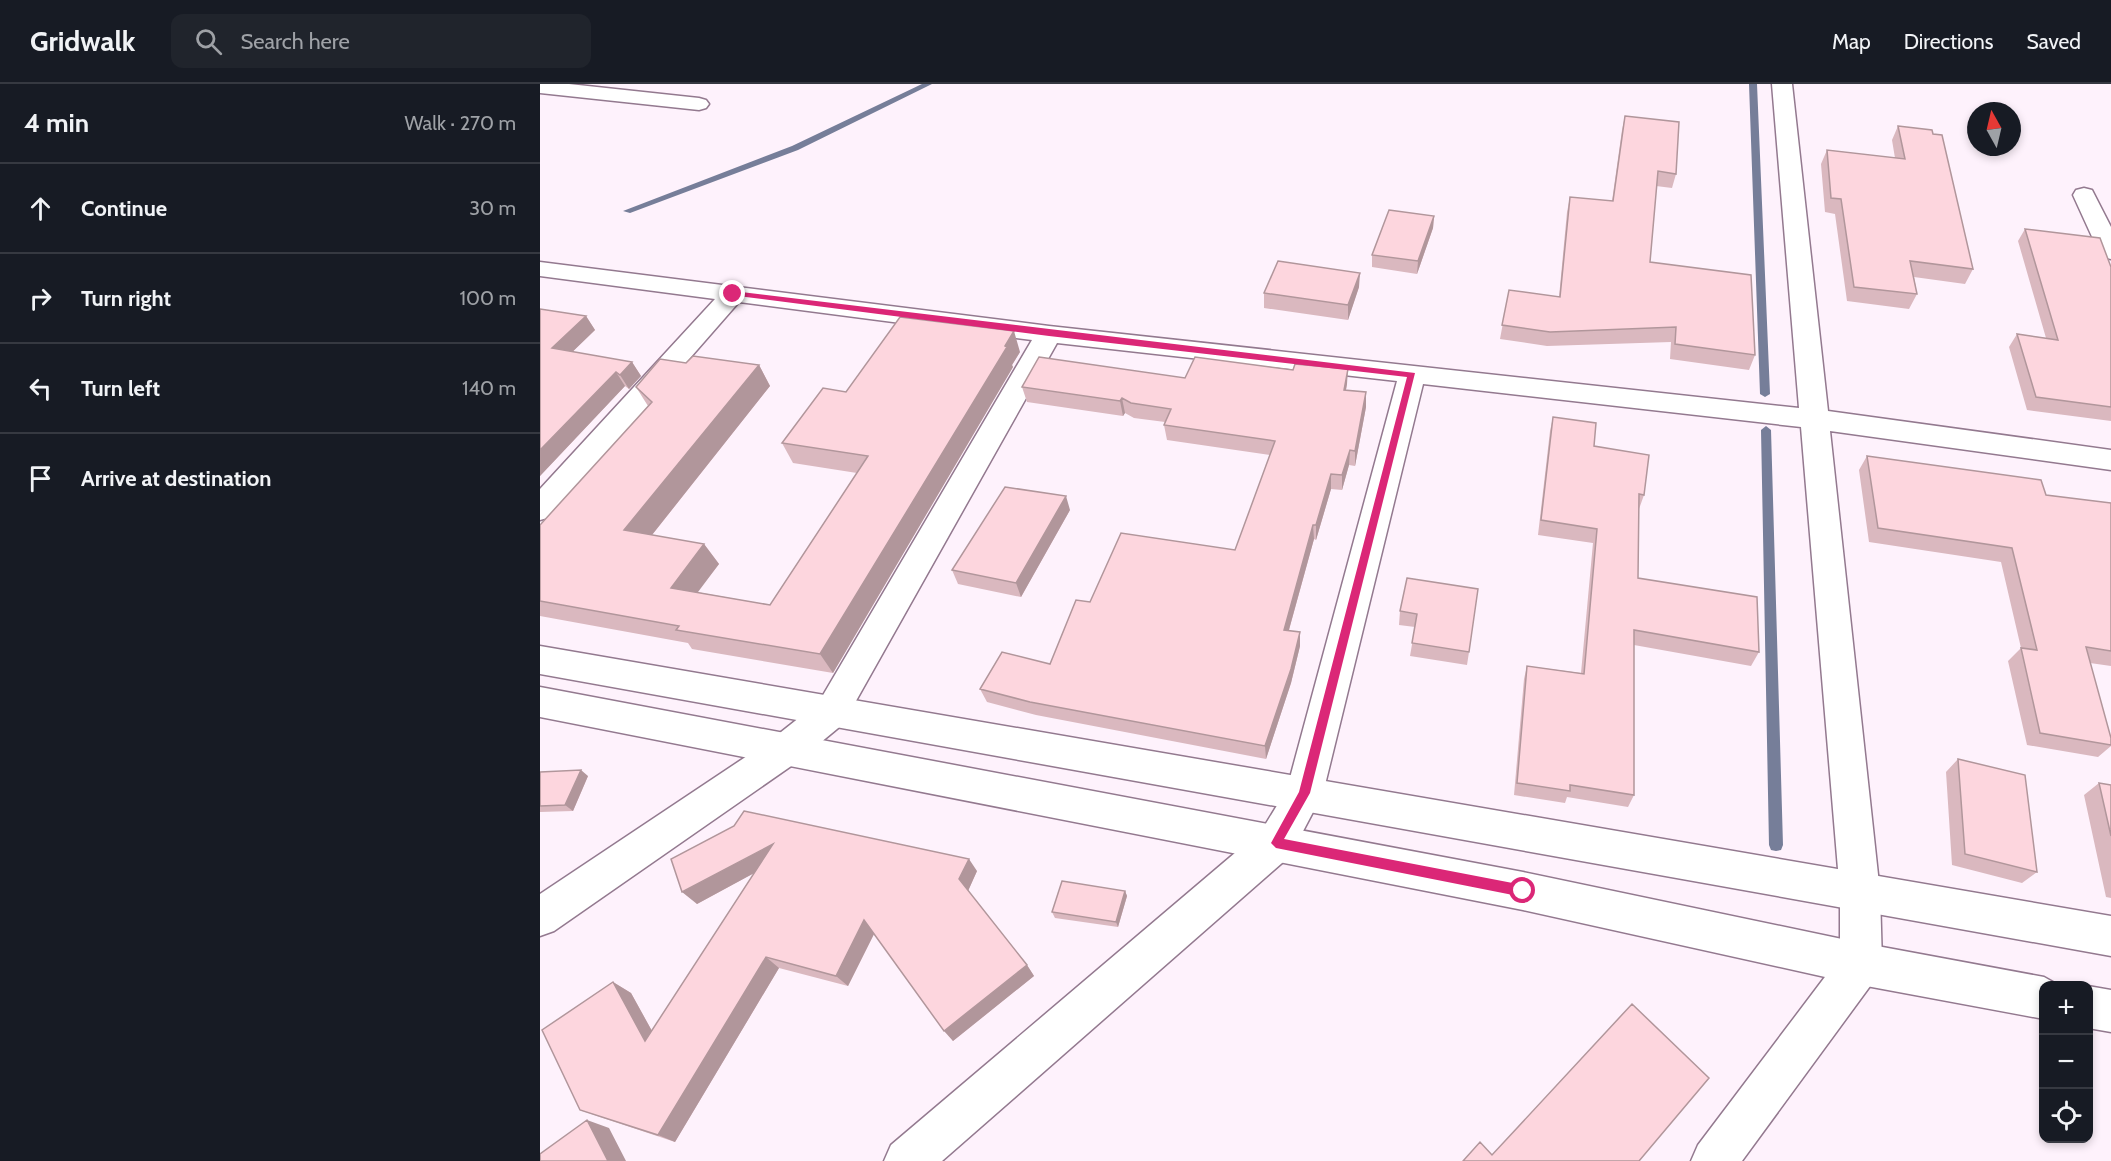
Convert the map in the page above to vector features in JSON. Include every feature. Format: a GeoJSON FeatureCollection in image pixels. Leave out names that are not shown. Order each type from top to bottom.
{"type":"FeatureCollection","features":[{"type":"Feature","properties":{"kind":"street"},"geometry":{"type":"LineString","coordinates":[[1714,1161],[1861,964],[1860,893],[1782,84]]}},
{"type":"Feature","properties":{"kind":"street"},"geometry":{"type":"LineString","coordinates":[[540,87],[699,104]]}},
{"type":"Feature","properties":{"kind":"street"},"geometry":{"type":"LineString","coordinates":[[2084,195],[2111,252]]}},
{"type":"Feature","properties":{"kind":"street"},"geometry":{"type":"LineString","coordinates":[[540,269],[1049,334],[1814,419],[2111,460]]}},
{"type":"Feature","properties":{"kind":"street"},"geometry":{"type":"LineString","coordinates":[[540,509],[733,294]]}},
{"type":"Feature","properties":{"kind":"street"},"geometry":{"type":"LineString","coordinates":[[540,916],[784,751],[831,713],[1049,334]]}},
{"type":"Feature","properties":{"kind":"street"},"geometry":{"type":"LineString","coordinates":[[907,1161],[1276,843],[1304,793],[1412,375]]}},
{"type":"Feature","properties":{"kind":"street"},"geometry":{"type":"LineString","coordinates":[[540,660],[831,713],[1304,793],[2111,936]]}},
{"type":"Feature","properties":{"kind":"street"},"geometry":{"type":"LineString","coordinates":[[540,702],[784,751],[1523,891],[1861,964],[2039,997]]}},
{"type":"Feature","properties":{"kind":"street"},"geometry":{"type":"LineString","coordinates":[[2093,1008],[2111,1011]]}},
{"type":"Feature","properties":{"kind":"building"},"geometry":{"type":"Polygon","coordinates":[[[1625,116],[1679,122],[1676,174],[1658,171],[1650,262],[1751,275],[1755,355],[1675,344],[1676,327],[1550,332],[1502,325],[1509,290],[1560,297],[1570,197],[1613,201],[1625,116]]]}},
{"type":"Feature","properties":{"kind":"building"},"geometry":{"type":"Polygon","coordinates":[[[1898,126],[1932,130],[1933,134],[1942,135],[1973,269],[1910,261],[1917,294],[1854,287],[1841,199],[1831,198],[1827,150],[1905,159],[1898,126]]]}},
{"type":"Feature","properties":{"kind":"building"},"geometry":{"type":"Polygon","coordinates":[[[1389,210],[1434,216],[1418,261],[1372,255],[1389,210]]]}},
{"type":"Feature","properties":{"kind":"building"},"geometry":{"type":"Polygon","coordinates":[[[2025,229],[2100,238],[2111,267],[2111,407],[2036,397],[2017,334],[2058,340],[2025,229]]]}},
{"type":"Feature","properties":{"kind":"building"},"geometry":{"type":"Polygon","coordinates":[[[1278,261],[1360,273],[1348,305],[1264,293],[1278,261]]]}},
{"type":"Feature","properties":{"kind":"building"},"geometry":{"type":"Polygon","coordinates":[[[540,309],[586,316],[552,348],[632,362],[620,375],[616,372],[540,450],[540,309]]]}},
{"type":"Feature","properties":{"kind":"building"},"geometry":{"type":"Polygon","coordinates":[[[900,317],[1014,331],[1005,346],[1007,347],[820,654],[676,630],[679,626],[540,601],[540,525],[652,402],[636,387],[660,359],[686,363],[693,356],[759,365],[624,530],[704,544],[671,588],[770,605],[868,456],[782,443],[823,388],[846,392],[900,317]]]}},
{"type":"Feature","properties":{"kind":"building"},"geometry":{"type":"Polygon","coordinates":[[[1039,357],[1185,378],[1195,357],[1293,370],[1295,364],[1348,369],[1344,390],[1366,392],[1355,451],[1350,450],[1342,475],[1331,474],[1316,525],[1313,525],[1284,630],[1300,632],[1291,669],[1265,746],[1030,702],[980,689],[1002,652],[1050,664],[1076,600],[1090,602],[1121,533],[1235,550],[1275,441],[1164,425],[1171,409],[1131,403],[1122,398],[1120,401],[1022,387],[1039,357]]]}},
{"type":"Feature","properties":{"kind":"building"},"geometry":{"type":"Polygon","coordinates":[[[1553,417],[1596,423],[1594,446],[1649,455],[1644,495],[1639,494],[1638,578],[1757,597],[1759,652],[1634,630],[1634,795],[1570,785],[1570,791],[1517,783],[1527,666],[1584,674],[1597,529],[1541,520],[1553,417]]]}},
{"type":"Feature","properties":{"kind":"building"},"geometry":{"type":"Polygon","coordinates":[[[1867,456],[2041,480],[2046,495],[2111,503],[2111,651],[2086,647],[2111,745],[2040,733],[2021,648],[2037,650],[2012,548],[1878,528],[1867,456]]]}},
{"type":"Feature","properties":{"kind":"building"},"geometry":{"type":"Polygon","coordinates":[[[1005,487],[1066,496],[1016,583],[952,570],[1005,487]]]}},
{"type":"Feature","properties":{"kind":"building"},"geometry":{"type":"Polygon","coordinates":[[[1407,578],[1478,589],[1469,652],[1412,643],[1417,614],[1400,611],[1407,578]]]}},
{"type":"Feature","properties":{"kind":"building"},"geometry":{"type":"Polygon","coordinates":[[[1958,759],[2025,775],[2037,872],[1965,854],[1958,759]]]}},
{"type":"Feature","properties":{"kind":"building"},"geometry":{"type":"Polygon","coordinates":[[[581,770],[565,805],[540,806],[540,772],[581,770]]]}},
{"type":"Feature","properties":{"kind":"building"},"geometry":{"type":"Polygon","coordinates":[[[2099,783],[2111,785],[2111,836],[2099,783]]]}},
{"type":"Feature","properties":{"kind":"building"},"geometry":{"type":"Polygon","coordinates":[[[744,811],[969,859],[959,879],[1027,965],[944,1031],[864,920],[836,976],[766,957],[658,1135],[580,1110],[542,1030],[613,982],[645,1041],[773,844],[682,892],[671,859],[734,826],[744,811]]]}},
{"type":"Feature","properties":{"kind":"building"},"geometry":{"type":"Polygon","coordinates":[[[1062,881],[1125,891],[1116,922],[1052,912],[1062,881]]]}},
{"type":"Feature","properties":{"kind":"building"},"geometry":{"type":"Polygon","coordinates":[[[1632,1004],[1709,1078],[1639,1161],[1463,1161],[1480,1142],[1492,1155],[1632,1004]]]}},
{"type":"Feature","properties":{"kind":"building"},"geometry":{"type":"Polygon","coordinates":[[[587,1120],[608,1161],[540,1161],[540,1154],[587,1120]]]}},
{"type":"Feature","properties":{"kind":"waterway"},"geometry":{"type":"LineString","coordinates":[[627,211],[795,148],[928,84]]}},
{"type":"Feature","properties":{"kind":"waterway"},"geometry":{"type":"LineString","coordinates":[[1753,84],[1765,394]]}},
{"type":"Feature","properties":{"kind":"waterway"},"geometry":{"type":"LineString","coordinates":[[1766,430],[1776,845]]}},
{"type":"Feature","properties":{"kind":"route"},"geometry":{"type":"LineString","coordinates":[[733,294],[1049,334],[1412,375],[1304,793],[1276,843],[1523,891]]}}]}
